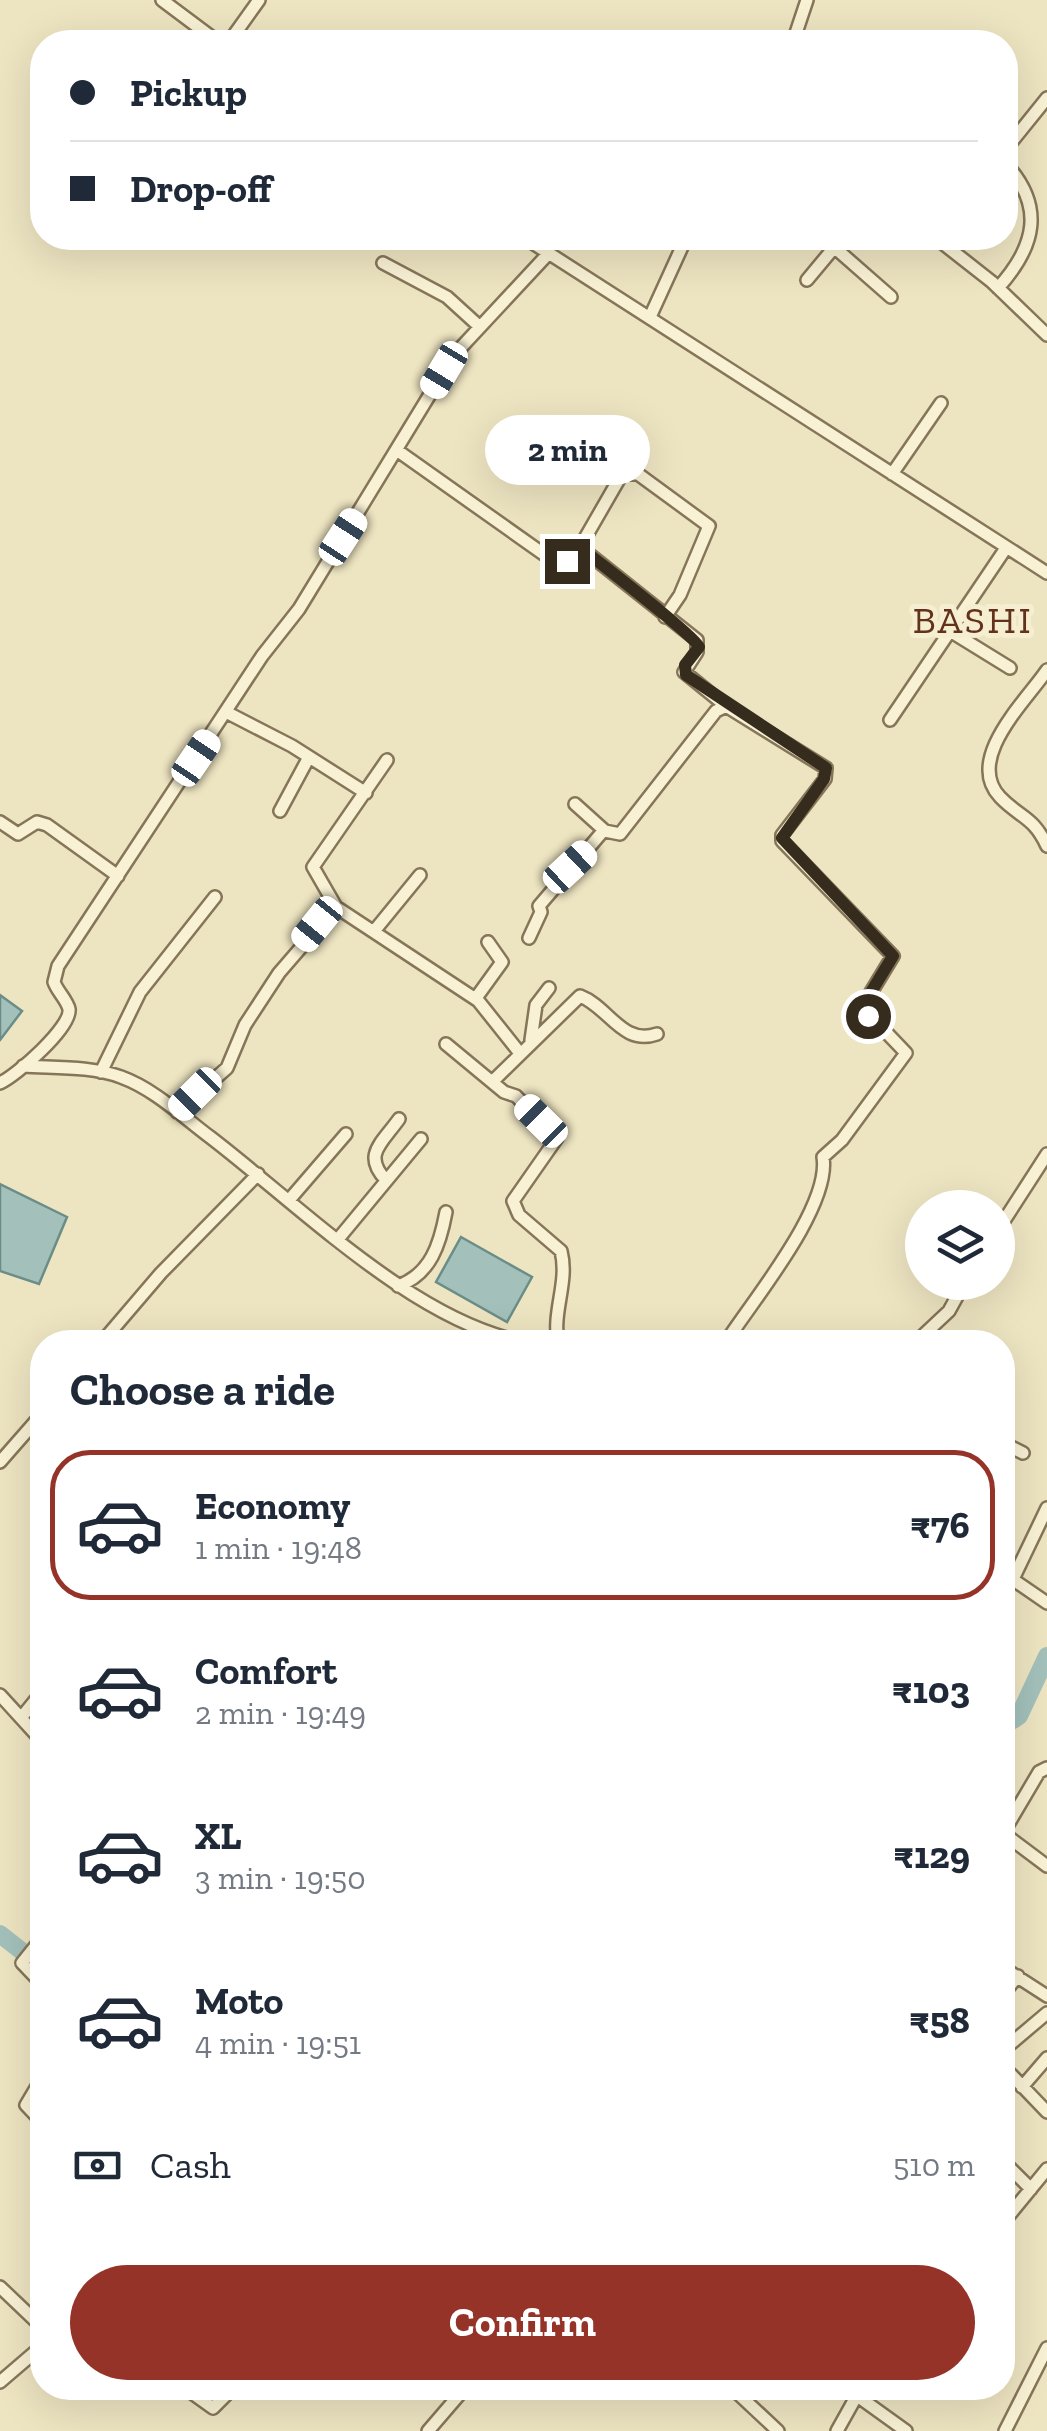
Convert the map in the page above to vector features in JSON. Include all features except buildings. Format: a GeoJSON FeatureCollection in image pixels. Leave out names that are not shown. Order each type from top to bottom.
{"type":"FeatureCollection","features":[{"type":"Feature","properties":{"kind":"street"},"geometry":{"type":"LineString","coordinates":[[162,0],[202,30]]}},
{"type":"Feature","properties":{"kind":"street"},"geometry":{"type":"LineString","coordinates":[[239,30],[259,0]]}},
{"type":"Feature","properties":{"kind":"street"},"geometry":{"type":"LineString","coordinates":[[796,30],[806,0]]}},
{"type":"Feature","properties":{"kind":"street"},"geometry":{"type":"LineString","coordinates":[[1018,134],[1047,98]]}},
{"type":"Feature","properties":{"kind":"street"},"geometry":{"type":"LineString","coordinates":[[998,288],[1021,259],[1032,212],[1029,192],[1018,178]]}},
{"type":"Feature","properties":{"kind":"street"},"geometry":{"type":"LineString","coordinates":[[542,250],[1047,573]]}},
{"type":"Feature","properties":{"kind":"street"},"geometry":{"type":"LineString","coordinates":[[650,317],[681,250]]}},
{"type":"Feature","properties":{"kind":"street"},"geometry":{"type":"LineString","coordinates":[[806,280],[831,250]]}},
{"type":"Feature","properties":{"kind":"street"},"geometry":{"type":"LineString","coordinates":[[846,250],[891,297]]}},
{"type":"Feature","properties":{"kind":"street"},"geometry":{"type":"LineString","coordinates":[[951,250],[1047,335]]}},
{"type":"Feature","properties":{"kind":"street"},"geometry":{"type":"LineString","coordinates":[[0,1083],[23,1066],[68,1019],[68,1006],[54,974],[226,712],[299,609],[444,370],[548,254]]}},
{"type":"Feature","properties":{"kind":"street"},"geometry":{"type":"LineString","coordinates":[[382,263],[446,297],[480,327]]}},
{"type":"Feature","properties":{"kind":"street"},"geometry":{"type":"LineString","coordinates":[[892,474],[941,402]]}},
{"type":"Feature","properties":{"kind":"street"},"geometry":{"type":"LineString","coordinates":[[398,451],[553,563],[563,564],[580,547],[628,471],[703,518],[709,526],[680,596],[665,617]]}},
{"type":"Feature","properties":{"kind":"street"},"geometry":{"type":"LineString","coordinates":[[580,547],[698,644],[684,672],[726,706],[826,768],[824,779],[782,838],[893,956],[862,1007],[906,1053],[842,1140],[823,1157],[819,1190],[797,1234],[734,1330]]}},
{"type":"Feature","properties":{"kind":"street"},"geometry":{"type":"LineString","coordinates":[[890,720],[1006,548]]}},
{"type":"Feature","properties":{"kind":"street"},"geometry":{"type":"LineString","coordinates":[[950,630],[1010,668]]}},
{"type":"Feature","properties":{"kind":"street"},"geometry":{"type":"LineString","coordinates":[[1047,670],[991,752],[988,770],[998,795],[1036,823],[1047,846]]}},
{"type":"Feature","properties":{"kind":"street"},"geometry":{"type":"LineString","coordinates":[[575,804],[604,830],[620,834],[716,711],[726,706]]}},
{"type":"Feature","properties":{"kind":"street"},"geometry":{"type":"LineString","coordinates":[[226,712],[366,793]]}},
{"type":"Feature","properties":{"kind":"street"},"geometry":{"type":"LineString","coordinates":[[280,810],[309,757]]}},
{"type":"Feature","properties":{"kind":"street"},"geometry":{"type":"LineString","coordinates":[[387,760],[313,867],[336,907],[477,1000],[520,1052]]}},
{"type":"Feature","properties":{"kind":"street"},"geometry":{"type":"LineString","coordinates":[[0,822],[18,834],[37,822],[47,826],[118,876]]}},
{"type":"Feature","properties":{"kind":"street"},"geometry":{"type":"LineString","coordinates":[[529,938],[541,912],[539,906],[604,830]]}},
{"type":"Feature","properties":{"kind":"street"},"geometry":{"type":"LineString","coordinates":[[376,930],[420,875]]}},
{"type":"Feature","properties":{"kind":"street"},"geometry":{"type":"LineString","coordinates":[[101,1072],[140,992],[215,898]]}},
{"type":"Feature","properties":{"kind":"street"},"geometry":{"type":"LineString","coordinates":[[177,1112],[227,1068],[242,1032],[279,973],[336,907]]}},
{"type":"Feature","properties":{"kind":"street"},"geometry":{"type":"LineString","coordinates":[[477,1000],[477,992],[502,962],[488,942]]}},
{"type":"Feature","properties":{"kind":"street"},"geometry":{"type":"LineString","coordinates":[[531,1040],[536,1005],[550,988]]}},
{"type":"Feature","properties":{"kind":"street"},"geometry":{"type":"LineString","coordinates":[[492,1082],[580,996],[630,1035],[644,1039],[657,1034]]}},
{"type":"Feature","properties":{"kind":"street"},"geometry":{"type":"LineString","coordinates":[[446,1044],[492,1082],[516,1096],[557,1138],[513,1201],[519,1215],[561,1251],[564,1274],[556,1311],[557,1330]]}},
{"type":"Feature","properties":{"kind":"street"},"geometry":{"type":"LineString","coordinates":[[23,1066],[101,1072],[136,1084],[290,1198],[398,1286],[476,1330]]}},
{"type":"Feature","properties":{"kind":"street"},"geometry":{"type":"LineString","coordinates":[[386,1180],[374,1166],[373,1158],[399,1119]]}},
{"type":"Feature","properties":{"kind":"street"},"geometry":{"type":"LineString","coordinates":[[290,1198],[346,1134]]}},
{"type":"Feature","properties":{"kind":"street"},"geometry":{"type":"LineString","coordinates":[[339,1238],[421,1139]]}},
{"type":"Feature","properties":{"kind":"street"},"geometry":{"type":"LineString","coordinates":[[1015,1204],[1047,1154]]}},
{"type":"Feature","properties":{"kind":"street"},"geometry":{"type":"LineString","coordinates":[[112,1330],[161,1273],[258,1174]]}},
{"type":"Feature","properties":{"kind":"street"},"geometry":{"type":"LineString","coordinates":[[398,1286],[416,1279],[428,1265],[446,1212]]}},
{"type":"Feature","properties":{"kind":"street"},"geometry":{"type":"LineString","coordinates":[[929,1330],[955,1300]]}},
{"type":"Feature","properties":{"kind":"street"},"geometry":{"type":"LineString","coordinates":[[0,1462],[30,1428]]}},
{"type":"Feature","properties":{"kind":"street"},"geometry":{"type":"LineString","coordinates":[[1015,1449],[1023,1453]]}},
{"type":"Feature","properties":{"kind":"street"},"geometry":{"type":"LineString","coordinates":[[1015,1563],[1047,1508]]}},
{"type":"Feature","properties":{"kind":"street"},"geometry":{"type":"LineString","coordinates":[[1015,1580],[1047,1603]]}},
{"type":"Feature","properties":{"kind":"street"},"geometry":{"type":"LineString","coordinates":[[2,1700],[30,1728]]}},
{"type":"Feature","properties":{"kind":"street"},"geometry":{"type":"LineString","coordinates":[[20,1718],[30,1706]]}},
{"type":"Feature","properties":{"kind":"street"},"geometry":{"type":"LineString","coordinates":[[1015,1813],[1039,1772],[1047,1768]]}},
{"type":"Feature","properties":{"kind":"street"},"geometry":{"type":"LineString","coordinates":[[1015,1842],[1047,1866]]}},
{"type":"Feature","properties":{"kind":"street"},"geometry":{"type":"LineString","coordinates":[[30,1951],[22,1965],[30,1973]]}},
{"type":"Feature","properties":{"kind":"street"},"geometry":{"type":"LineString","coordinates":[[1015,1974],[1047,1996]]}},
{"type":"Feature","properties":{"kind":"street"},"geometry":{"type":"LineString","coordinates":[[1015,1980],[1018,1976]]}},
{"type":"Feature","properties":{"kind":"street"},"geometry":{"type":"LineString","coordinates":[[1015,2040],[1047,2013]]}},
{"type":"Feature","properties":{"kind":"street"},"geometry":{"type":"LineString","coordinates":[[1022,2087],[1047,2058]]}},
{"type":"Feature","properties":{"kind":"street"},"geometry":{"type":"LineString","coordinates":[[1015,2079],[1047,2112]]}},
{"type":"Feature","properties":{"kind":"street"},"geometry":{"type":"LineString","coordinates":[[1015,2208],[1047,2169]]}},
{"type":"Feature","properties":{"kind":"street"},"geometry":{"type":"LineString","coordinates":[[1015,2173],[1031,2189]]}},
{"type":"Feature","properties":{"kind":"street"},"geometry":{"type":"LineString","coordinates":[[0,2286],[30,2315]]}},
{"type":"Feature","properties":{"kind":"street"},"geometry":{"type":"LineString","coordinates":[[1005,2431],[1047,2348]]}},
{"type":"Feature","properties":{"kind":"street"},"geometry":{"type":"LineString","coordinates":[[0,2382],[30,2356]]}},
{"type":"Feature","properties":{"kind":"street"},"geometry":{"type":"LineString","coordinates":[[202,2400],[213,2408],[221,2400]]}},
{"type":"Feature","properties":{"kind":"street"},"geometry":{"type":"LineString","coordinates":[[428,2431],[455,2400]]}},
{"type":"Feature","properties":{"kind":"street"},"geometry":{"type":"LineString","coordinates":[[745,2400],[778,2431]]}},
{"type":"Feature","properties":{"kind":"street"},"geometry":{"type":"LineString","coordinates":[[836,2431],[854,2400]]}},
{"type":"Feature","properties":{"kind":"street"},"geometry":{"type":"LineString","coordinates":[[870,2400],[906,2431]]}},
{"type":"Feature","properties":{"kind":"water"},"geometry":{"type":"Polygon","coordinates":[[[0,995],[22,1011],[0,1040],[0,995]]]}},
{"type":"Feature","properties":{"kind":"water"},"geometry":{"type":"Polygon","coordinates":[[[0,1184],[67,1217],[39,1284],[0,1271],[0,1184]]]}},
{"type":"Feature","properties":{"kind":"water"},"geometry":{"type":"Polygon","coordinates":[[[461,1237],[532,1277],[507,1322],[436,1282],[461,1237]]]}},
{"type":"Feature","properties":{"kind":"waterway"},"geometry":{"type":"LineString","coordinates":[[1015,1719],[1047,1656]]}},
{"type":"Feature","properties":{"kind":"waterway"},"geometry":{"type":"LineString","coordinates":[[0,1934],[30,1958]]}},
{"type":"Feature","properties":{"kind":"district","name":"BASHI"},"geometry":{"type":"Point","coordinates":[973,620]}},
{"type":"Feature","properties":{"kind":"route"},"geometry":{"type":"LineString","coordinates":[[567,561],[580,547],[650,607],[697,640],[697,652],[683,670],[686,675],[708,688],[726,706],[826,768],[828,773],[782,838],[893,956],[862,1007],[868,1016]]}}]}
